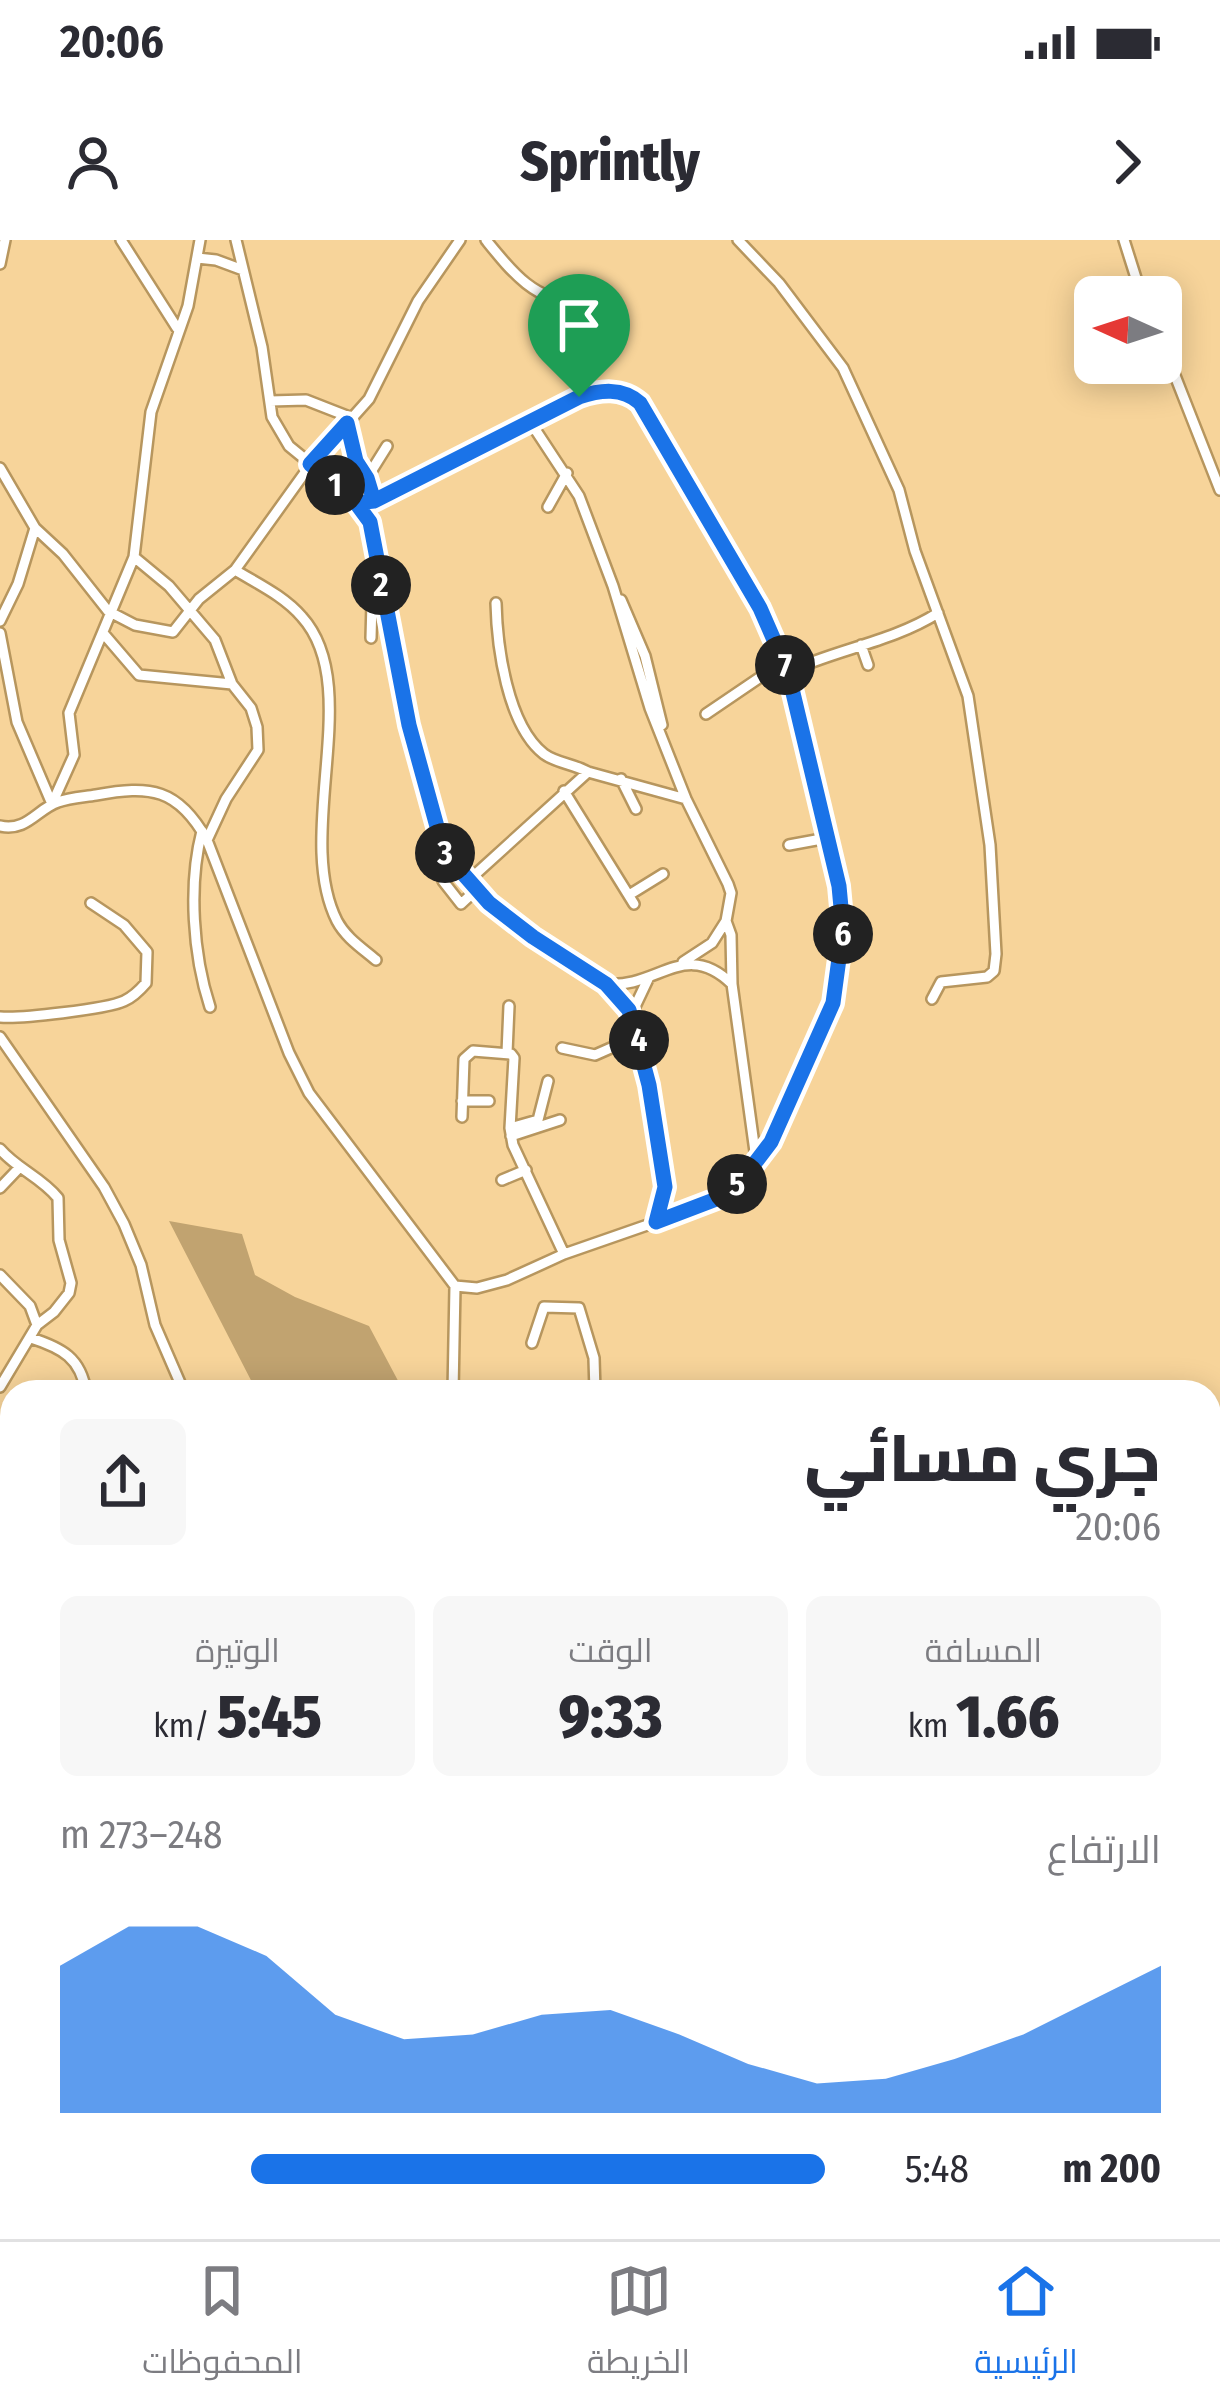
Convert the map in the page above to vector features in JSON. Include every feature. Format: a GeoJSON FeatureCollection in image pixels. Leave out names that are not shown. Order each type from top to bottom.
{"type":"FeatureCollection","features":[{"type":"Feature","properties":{"kind":"street"},"geometry":{"type":"LineString","coordinates":[[0,264],[5,240]]}},
{"type":"Feature","properties":{"kind":"street"},"geometry":{"type":"LineString","coordinates":[[122,240],[177,328]]}},
{"type":"Feature","properties":{"kind":"street"},"geometry":{"type":"LineString","coordinates":[[0,826],[12,828],[38,818],[52,804],[74,755],[70,713],[134,556],[151,412],[188,306],[200,240]]}},
{"type":"Feature","properties":{"kind":"street"},"geometry":{"type":"LineString","coordinates":[[236,240],[278,430],[299,457],[356,503],[370,522],[409,725],[444,852],[472,885],[533,937],[606,984],[631,1015],[665,1187],[656,1222]]}},
{"type":"Feature","properties":{"kind":"street"},"geometry":{"type":"LineString","coordinates":[[0,468],[35,528],[111,612],[135,625],[167,633],[178,628],[199,599],[235,570],[310,464],[369,399],[418,301],[460,240]]}},
{"type":"Feature","properties":{"kind":"street"},"geometry":{"type":"LineString","coordinates":[[486,240],[531,289],[552,299],[578,302]]}},
{"type":"Feature","properties":{"kind":"street"},"geometry":{"type":"LineString","coordinates":[[739,240],[779,283],[843,368],[899,490],[915,551],[956,656],[974,725],[990,845],[994,971],[986,977],[941,982],[932,998]]}},
{"type":"Feature","properties":{"kind":"street"},"geometry":{"type":"LineString","coordinates":[[1124,240],[1135,276]]}},
{"type":"Feature","properties":{"kind":"street"},"geometry":{"type":"LineString","coordinates":[[196,258],[242,270]]}},
{"type":"Feature","properties":{"kind":"street"},"geometry":{"type":"LineString","coordinates":[[1178,384],[1220,490]]}},
{"type":"Feature","properties":{"kind":"street"},"geometry":{"type":"LineString","coordinates":[[356,503],[374,501],[529,420],[594,392],[633,397],[658,429],[760,608],[786,667],[842,906],[838,986],[771,1142],[742,1180],[719,1198],[490,1286],[455,1286]]}},
{"type":"Feature","properties":{"kind":"street"},"geometry":{"type":"LineString","coordinates":[[270,401],[306,400],[349,420]]}},
{"type":"Feature","properties":{"kind":"street"},"geometry":{"type":"LineString","coordinates":[[349,420],[356,461],[374,501]]}},
{"type":"Feature","properties":{"kind":"street"},"geometry":{"type":"LineString","coordinates":[[529,420],[567,473],[613,586],[664,743],[731,893],[726,921],[712,943],[649,977],[622,986],[606,984]]}},
{"type":"Feature","properties":{"kind":"street"},"geometry":{"type":"LineString","coordinates":[[367,478],[387,446]]}},
{"type":"Feature","properties":{"kind":"street"},"geometry":{"type":"LineString","coordinates":[[548,507],[567,473]]}},
{"type":"Feature","properties":{"kind":"street"},"geometry":{"type":"LineString","coordinates":[[0,621],[18,584],[35,528]]}},
{"type":"Feature","properties":{"kind":"street"},"geometry":{"type":"LineString","coordinates":[[134,556],[169,586],[214,640],[232,684],[254,717],[258,750],[198,849],[196,908],[210,1007]]}},
{"type":"Feature","properties":{"kind":"street"},"geometry":{"type":"LineString","coordinates":[[235,570],[287,602],[306,620],[317,640],[330,712],[322,802],[328,896],[349,938],[376,960]]}},
{"type":"Feature","properties":{"kind":"street"},"geometry":{"type":"LineString","coordinates":[[371,638],[372,602],[380,578]]}},
{"type":"Feature","properties":{"kind":"street"},"geometry":{"type":"LineString","coordinates":[[496,603],[498,654],[519,717],[543,753],[588,772],[686,799]]}},
{"type":"Feature","properties":{"kind":"street"},"geometry":{"type":"LineString","coordinates":[[706,713],[786,667],[919,625],[938,613]]}},
{"type":"Feature","properties":{"kind":"street"},"geometry":{"type":"LineString","coordinates":[[0,633],[17,722],[52,804]]}},
{"type":"Feature","properties":{"kind":"street"},"geometry":{"type":"LineString","coordinates":[[102,633],[139,675],[232,684]]}},
{"type":"Feature","properties":{"kind":"street"},"geometry":{"type":"LineString","coordinates":[[861,645],[868,665]]}},
{"type":"Feature","properties":{"kind":"street"},"geometry":{"type":"LineString","coordinates":[[443,881],[461,904],[472,885],[588,772]]}},
{"type":"Feature","properties":{"kind":"street"},"geometry":{"type":"LineString","coordinates":[[621,779],[636,809]]}},
{"type":"Feature","properties":{"kind":"street"},"geometry":{"type":"LineString","coordinates":[[564,791],[632,900],[663,874]]}},
{"type":"Feature","properties":{"kind":"street"},"geometry":{"type":"LineString","coordinates":[[52,804],[116,792],[163,793],[178,801],[205,835],[309,1093],[455,1286],[453,1380]]}},
{"type":"Feature","properties":{"kind":"street"},"geometry":{"type":"LineString","coordinates":[[789,845],[826,838]]}},
{"type":"Feature","properties":{"kind":"street"},"geometry":{"type":"LineString","coordinates":[[0,1017],[109,1006],[124,1001],[146,983],[146,952],[124,925],[91,903]]}},
{"type":"Feature","properties":{"kind":"street"},"geometry":{"type":"LineString","coordinates":[[726,921],[756,1159]]}},
{"type":"Feature","properties":{"kind":"street"},"geometry":{"type":"LineString","coordinates":[[683,962],[707,967],[732,984]]}},
{"type":"Feature","properties":{"kind":"street"},"geometry":{"type":"LineString","coordinates":[[631,1015],[649,977]]}},
{"type":"Feature","properties":{"kind":"street"},"geometry":{"type":"LineString","coordinates":[[507,1053],[509,1006]]}},
{"type":"Feature","properties":{"kind":"street"},"geometry":{"type":"LineString","coordinates":[[562,1048],[596,1055],[638,1036]]}},
{"type":"Feature","properties":{"kind":"street"},"geometry":{"type":"LineString","coordinates":[[0,1037],[104,1187],[124,1224],[141,1265],[154,1324],[179,1380]]}},
{"type":"Feature","properties":{"kind":"street"},"geometry":{"type":"LineString","coordinates":[[461,1118],[464,1059],[473,1051],[507,1053],[514,1058],[510,1132],[564,1254]]}},
{"type":"Feature","properties":{"kind":"street"},"geometry":{"type":"LineString","coordinates":[[510,1132],[538,1120],[548,1081]]}},
{"type":"Feature","properties":{"kind":"street"},"geometry":{"type":"LineString","coordinates":[[462,1101],[489,1101]]}},
{"type":"Feature","properties":{"kind":"street"},"geometry":{"type":"LineString","coordinates":[[510,1132],[560,1120]]}},
{"type":"Feature","properties":{"kind":"street"},"geometry":{"type":"LineString","coordinates":[[0,1149],[58,1198],[59,1240],[70,1282],[65,1300],[37,1325],[5,1380]]}},
{"type":"Feature","properties":{"kind":"street"},"geometry":{"type":"LineString","coordinates":[[0,1188],[19,1168]]}},
{"type":"Feature","properties":{"kind":"street"},"geometry":{"type":"LineString","coordinates":[[502,1180],[526,1170]]}},
{"type":"Feature","properties":{"kind":"street"},"geometry":{"type":"LineString","coordinates":[[0,1275],[30,1306],[37,1325]]}},
{"type":"Feature","properties":{"kind":"street"},"geometry":{"type":"LineString","coordinates":[[532,1343],[544,1307],[579,1308],[594,1358],[595,1380]]}},
{"type":"Feature","properties":{"kind":"street"},"geometry":{"type":"LineString","coordinates":[[32,1338],[70,1355],[83,1380]]}},
{"type":"Feature","properties":{"kind":"shaded area"},"geometry":{"type":"Polygon","coordinates":[[[169,1221],[242,1234],[255,1275],[295,1297],[369,1326],[398,1380],[251,1380],[169,1221]]]}},
{"type":"Feature","properties":{"kind":"route"},"geometry":{"type":"LineString","coordinates":[[579,397],[374,501],[356,503],[310,464],[347,423],[356,461],[374,501],[356,503],[370,522],[409,725],[444,852],[489,903],[606,984],[635,1022],[665,1187],[656,1222],[719,1198],[742,1180],[771,1142],[833,1003],[840,968],[842,906],[797,698],[760,608],[640,403],[611,391],[579,397]]}}]}
